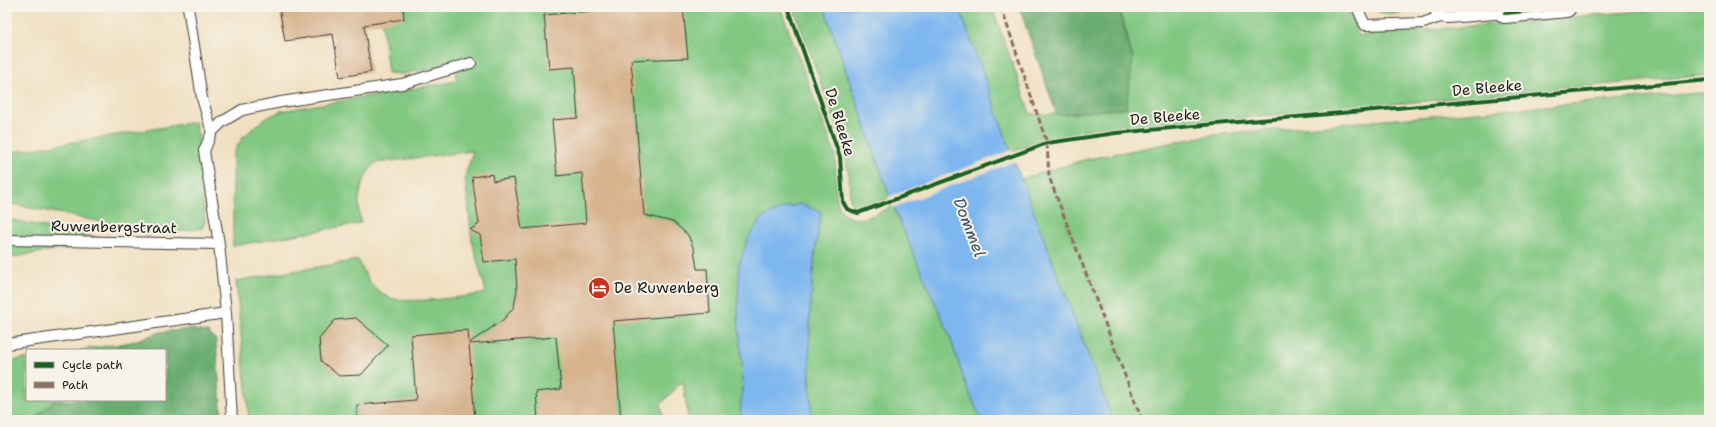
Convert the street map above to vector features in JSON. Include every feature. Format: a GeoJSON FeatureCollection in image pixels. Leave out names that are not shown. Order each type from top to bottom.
{"type":"FeatureCollection","features":[{"type":"Feature","properties":{"kind":"street"},"geometry":{"type":"LineString","coordinates":[[1504,10],[1566,7]]}},
{"type":"Feature","properties":{"kind":"lane"},"geometry":{"type":"LineString","coordinates":[[188,7],[202,98],[212,132]]}},
{"type":"Feature","properties":{"kind":"lane"},"geometry":{"type":"LineString","coordinates":[[1357,7],[1365,25],[1423,23],[1440,17],[1504,10]]}},
{"type":"Feature","properties":{"kind":"lane"},"geometry":{"type":"LineString","coordinates":[[1432,7],[1440,17]]}},
{"type":"Feature","properties":{"kind":"lane"},"geometry":{"type":"LineString","coordinates":[[232,420],[226,313],[219,244],[204,151],[212,132],[222,122],[242,110],[281,102],[402,84],[471,63]]}},
{"type":"Feature","properties":{"kind":"lane","name":"Ruwenbergstraat"},"geometry":{"type":"LineString","coordinates":[[7,240],[219,244]]}},
{"type":"Feature","properties":{"kind":"lane"},"geometry":{"type":"LineString","coordinates":[[7,344],[226,313]]}},
{"type":"Feature","properties":{"kind":"green space"},"geometry":{"type":"Polygon","coordinates":[[[380,7],[780,7],[835,154],[837,201],[841,210],[847,216],[854,219],[869,217],[893,206],[950,337],[964,380],[981,420],[812,420],[809,342],[810,316],[814,264],[821,212],[738,318],[743,377],[740,420],[688,420],[683,381],[661,404],[663,420],[249,420],[236,281],[358,260],[373,286],[388,297],[408,300],[436,300],[486,293],[472,241],[465,176],[473,151],[375,163],[366,176],[360,191],[359,207],[361,223],[233,246],[233,153],[243,137],[264,119],[281,111],[457,81],[454,64],[402,74],[388,73],[380,7]]]}},
{"type":"Feature","properties":{"kind":"green space"},"geometry":{"type":"Polygon","coordinates":[[[793,7],[824,7],[890,198],[861,208],[850,203],[849,174],[841,137],[793,7]]]}},
{"type":"Feature","properties":{"kind":"green space"},"geometry":{"type":"Polygon","coordinates":[[[959,7],[992,7],[1030,113],[1039,115],[1126,108],[1128,36],[1118,7],[1347,7],[1359,36],[1685,7],[1709,7],[1709,75],[1110,130],[1048,138],[1011,152],[959,7]]]}},
{"type":"Feature","properties":{"kind":"green space"},"geometry":{"type":"Polygon","coordinates":[[[1019,7],[1118,7],[1133,58],[1126,108],[1057,115],[1019,7]]]}},
{"type":"Feature","properties":{"kind":"green space"},"geometry":{"type":"Polygon","coordinates":[[[1370,7],[1398,7],[1401,14],[1384,14],[1370,7]]]}},
{"type":"Feature","properties":{"kind":"green space"},"geometry":{"type":"Polygon","coordinates":[[[1441,7],[1487,7],[1444,11],[1441,7]]]}},
{"type":"Feature","properties":{"kind":"green space"},"geometry":{"type":"Polygon","coordinates":[[[1709,92],[1709,420],[1113,420],[1021,179],[1083,160],[1211,135],[1709,92]]]}},
{"type":"Feature","properties":{"kind":"green space"},"geometry":{"type":"Polygon","coordinates":[[[195,122],[198,135],[205,222],[202,228],[162,234],[7,203],[7,153],[195,122]]]}},
{"type":"Feature","properties":{"kind":"green space"},"geometry":{"type":"Polygon","coordinates":[[[7,219],[100,238],[105,242],[7,258],[7,219]]]}},
{"type":"Feature","properties":{"kind":"green space"},"geometry":{"type":"Polygon","coordinates":[[[189,329],[208,332],[216,340],[222,420],[33,420],[54,401],[166,401],[166,349],[115,349],[119,346],[160,332],[189,329]]]}},
{"type":"Feature","properties":{"kind":"green space"},"geometry":{"type":"Polygon","coordinates":[[[132,342],[116,349],[86,349],[132,342]]]}},
{"type":"Feature","properties":{"kind":"green space"},"geometry":{"type":"Polygon","coordinates":[[[26,358],[26,401],[54,401],[33,420],[7,420],[7,362],[26,358]]]}},
{"type":"Feature","properties":{"kind":"water","name":"Dommel"},"geometry":{"type":"Polygon","coordinates":[[[824,7],[959,7],[1011,152],[1113,420],[981,420],[964,380],[950,337],[893,206],[824,7]]]}},
{"type":"Feature","properties":{"kind":"water"},"geometry":{"type":"Polygon","coordinates":[[[800,204],[821,212],[814,264],[810,316],[810,394],[812,420],[740,420],[743,377],[738,318],[739,265],[749,236],[762,218],[784,208],[800,204]]]}},
{"type":"Feature","properties":{"kind":"pier"},"geometry":{"type":"Polygon","coordinates":[[[1012,150],[1016,161],[892,208],[888,197],[1012,150]]]}},
{"type":"Feature","properties":{"kind":"building"},"geometry":{"type":"Polygon","coordinates":[[[279,7],[403,7],[404,19],[364,25],[371,72],[340,77],[333,34],[285,41],[279,7]]]}},
{"type":"Feature","properties":{"kind":"building"},"geometry":{"type":"Polygon","coordinates":[[[640,7],[683,7],[688,58],[631,60],[644,215],[673,222],[688,235],[694,249],[697,269],[707,269],[710,313],[613,321],[621,420],[538,420],[536,392],[561,389],[556,337],[469,344],[475,420],[357,420],[357,405],[416,400],[411,335],[468,330],[469,343],[503,320],[514,307],[517,290],[515,259],[484,262],[480,235],[470,230],[479,224],[472,177],[492,174],[493,181],[514,178],[522,229],[586,223],[582,173],[557,176],[552,120],[578,118],[574,67],[549,69],[544,15],[640,7]]]}},
{"type":"Feature","properties":{"kind":"building"},"geometry":{"type":"Polygon","coordinates":[[[356,318],[388,345],[361,375],[339,376],[321,361],[319,339],[335,320],[356,318]]]}},
{"type":"Feature","properties":{"kind":"marked path"},"geometry":{"type":"LineString","coordinates":[[1001,7],[1047,143],[1049,177],[1142,420]]}},
{"type":"Feature","properties":{"kind":"cycle path","name":"De Bleeke"},"geometry":{"type":"LineString","coordinates":[[788,7],[840,157],[843,202],[847,209],[858,213],[1047,143],[1116,133],[1709,80]]}},
{"type":"Feature","properties":{"kind":"cycle path"},"geometry":{"type":"LineString","coordinates":[[1505,13],[1566,7]]}},
{"type":"Feature","properties":{"kind":"place","name":"De Ruwenberg"},"geometry":{"type":"Point","coordinates":[599,288]}}]}
